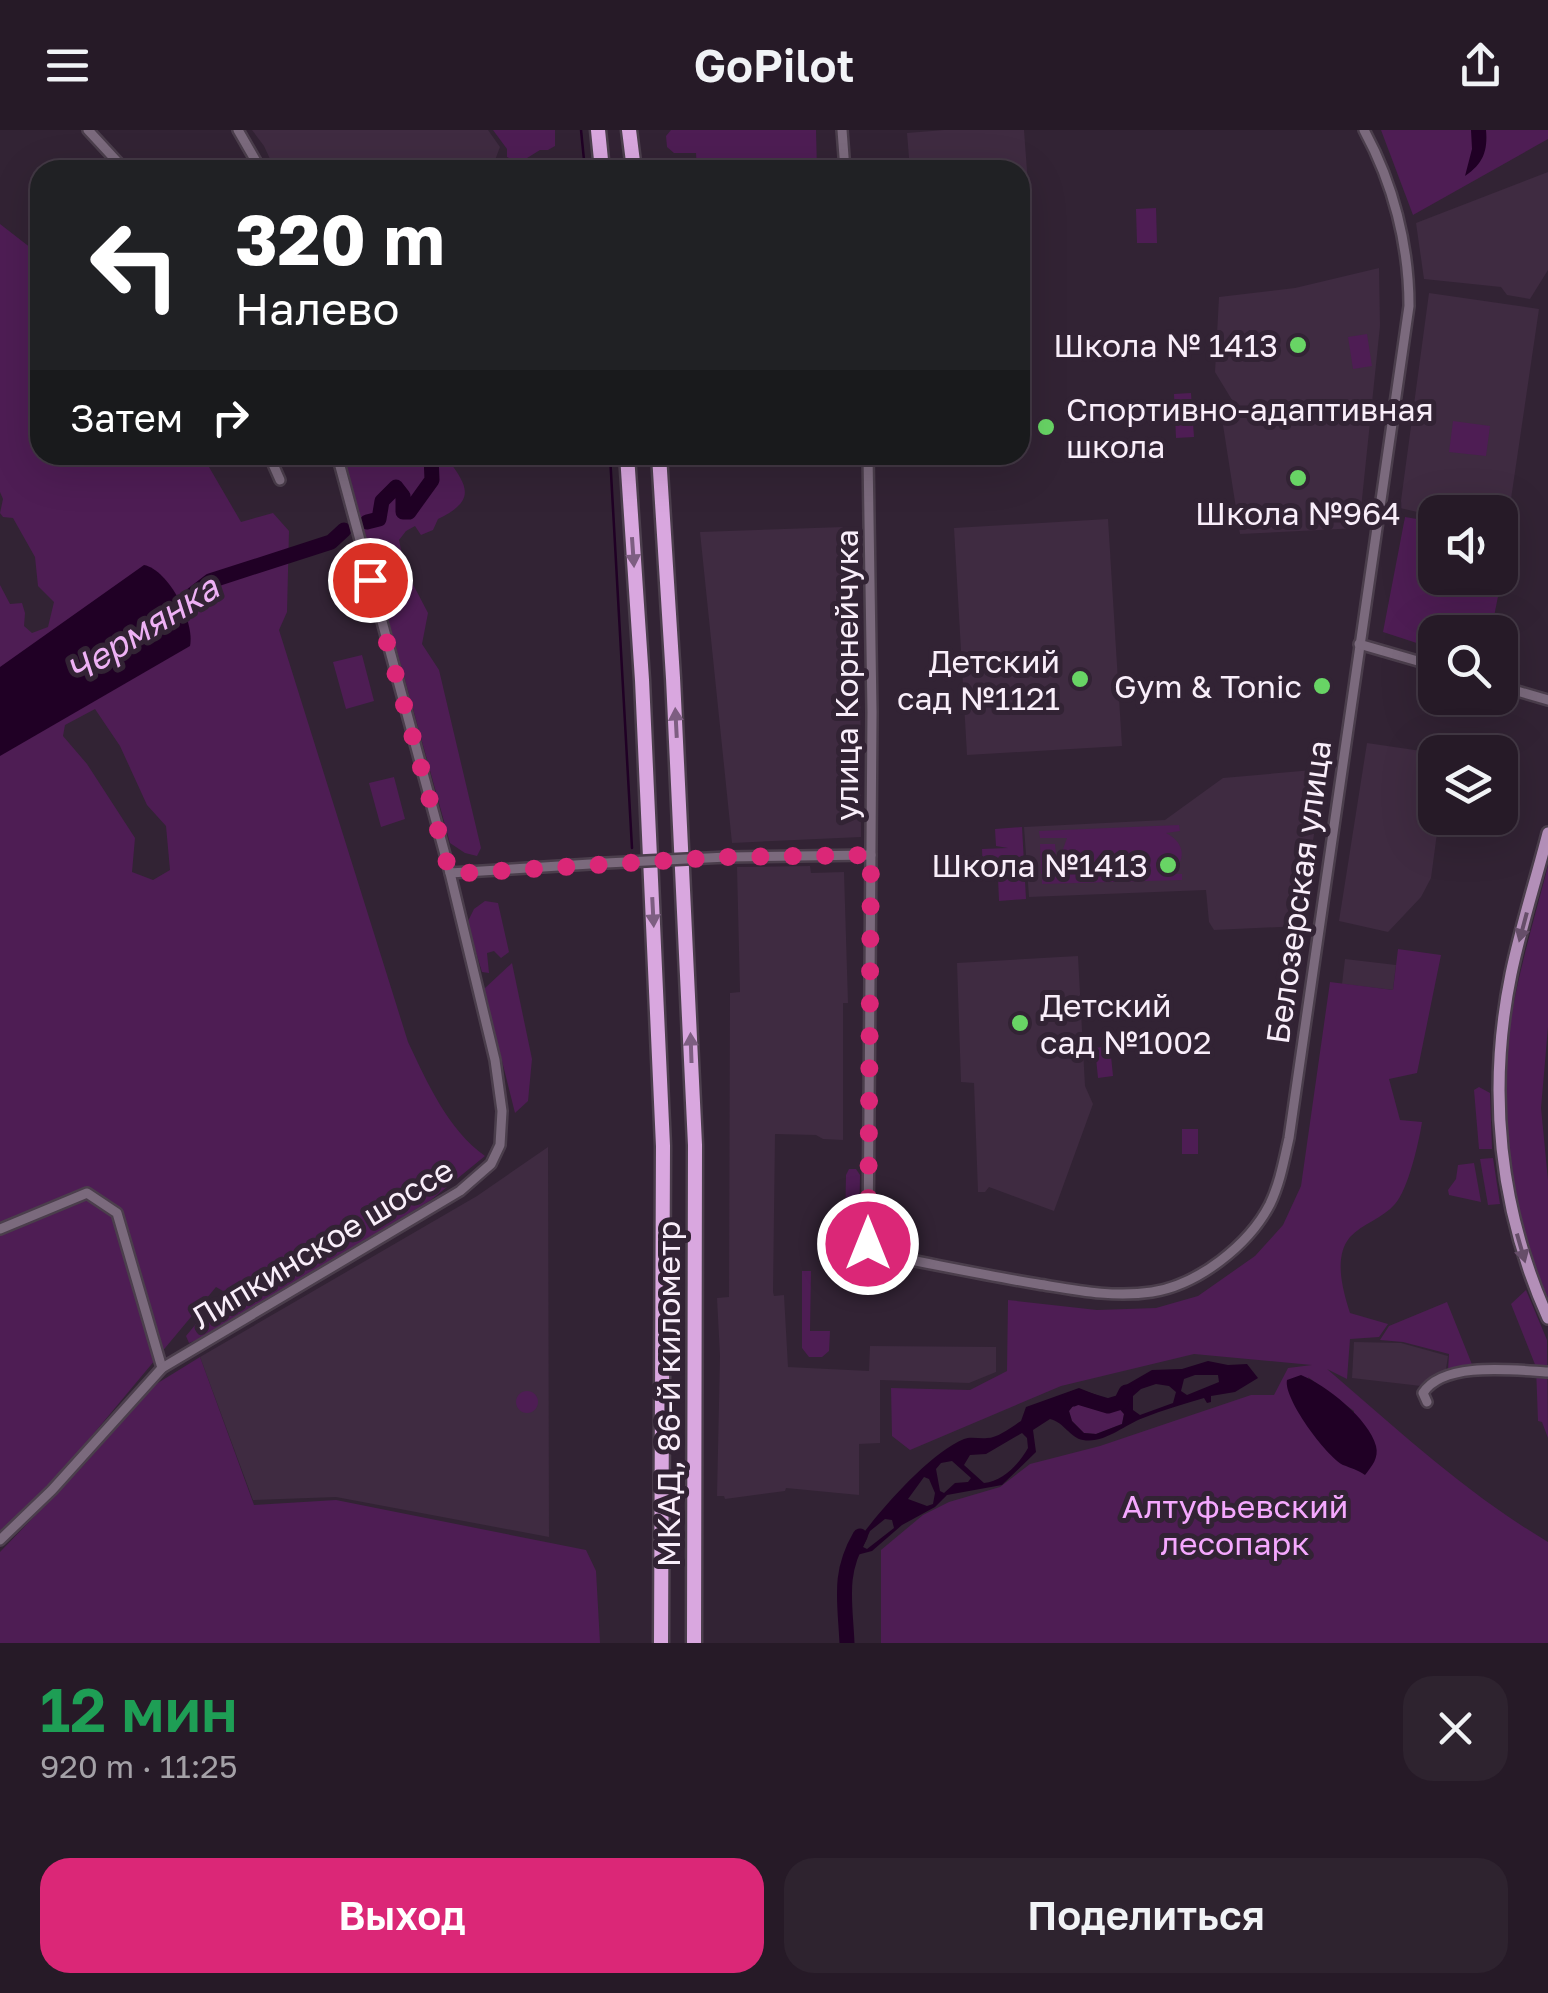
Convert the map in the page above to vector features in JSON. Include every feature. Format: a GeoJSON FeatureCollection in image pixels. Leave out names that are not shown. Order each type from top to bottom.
{"type":"FeatureCollection","features":[{"type":"Feature","properties":{"kind":"highway"},"geometry":{"type":"LineString","coordinates":[[598,130],[601,160]]}},
{"type":"Feature","properties":{"kind":"highway"},"geometry":{"type":"LineString","coordinates":[[629,130],[633,160]]}},
{"type":"Feature","properties":{"kind":"highway","name":"МКАД, 86-й километр"},"geometry":{"type":"LineString","coordinates":[[628,465],[643,699],[663,1146],[660,1643]]}},
{"type":"Feature","properties":{"kind":"highway","name":"МКАД, 86-й километр"},"geometry":{"type":"LineString","coordinates":[[660,465],[674,678],[695,1145],[694,1643]]}},
{"type":"Feature","properties":{"kind":"main road"},"geometry":{"type":"LineString","coordinates":[[1548,833],[1512,974],[1498,1082],[1501,1152],[1510,1206],[1531,1281],[1548,1318]]}},
{"type":"Feature","properties":{"kind":"street"},"geometry":{"type":"LineString","coordinates":[[88,130],[116,160]]}},
{"type":"Feature","properties":{"kind":"street"},"geometry":{"type":"LineString","coordinates":[[238,130],[255,160]]}},
{"type":"Feature","properties":{"kind":"street"},"geometry":{"type":"LineString","coordinates":[[842,130],[844,160]]}},
{"type":"Feature","properties":{"kind":"street","name":"Белозерская улица"},"geometry":{"type":"LineString","coordinates":[[873,1253],[1099,1294],[1148,1293],[1193,1279],[1242,1242],[1269,1206],[1289,1138],[1409,306],[1405,242],[1382,170],[1364,130]]}},
{"type":"Feature","properties":{"kind":"street"},"geometry":{"type":"LineString","coordinates":[[273,465],[280,480]]}},
{"type":"Feature","properties":{"kind":"street","name":"Липкинское шоссе"},"geometry":{"type":"LineString","coordinates":[[0,1540],[52,1490],[162,1368],[442,1202],[482,1173],[495,1158],[502,1132],[495,1060],[450,874],[340,465]]}},
{"type":"Feature","properties":{"kind":"street","name":"улица Корнейчука"},"geometry":{"type":"LineString","coordinates":[[868,465],[868,1244],[873,1253]]}},
{"type":"Feature","properties":{"kind":"street"},"geometry":{"type":"LineString","coordinates":[[1359,644],[1418,661]]}},
{"type":"Feature","properties":{"kind":"street"},"geometry":{"type":"LineString","coordinates":[[1518,691],[1548,700]]}},
{"type":"Feature","properties":{"kind":"street"},"geometry":{"type":"LineString","coordinates":[[450,874],[726,857],[871,855]]}},
{"type":"Feature","properties":{"kind":"street"},"geometry":{"type":"LineString","coordinates":[[0,1228],[87,1193],[117,1212],[162,1368]]}},
{"type":"Feature","properties":{"kind":"street"},"geometry":{"type":"LineString","coordinates":[[1428,1402],[1425,1389],[1444,1375],[1548,1372]]}},
{"type":"Feature","properties":{"kind":"shaded area"},"geometry":{"type":"Polygon","coordinates":[[[252,130],[488,130],[500,147],[495,160],[270,160],[252,130]]]}},
{"type":"Feature","properties":{"kind":"shaded area"},"geometry":{"type":"Polygon","coordinates":[[[1024,130],[1026,160],[909,160],[907,133],[1024,130]]]}},
{"type":"Feature","properties":{"kind":"shaded area"},"geometry":{"type":"Polygon","coordinates":[[[1548,172],[1548,270],[1530,299],[1507,295],[1501,287],[1424,279],[1416,223],[1548,172]]]}},
{"type":"Feature","properties":{"kind":"shaded area"},"geometry":{"type":"Polygon","coordinates":[[[1379,268],[1380,326],[1359,528],[1240,534],[1223,425],[1232,400],[1215,372],[1219,297],[1295,288],[1379,268]]]}},
{"type":"Feature","properties":{"kind":"shaded area"},"geometry":{"type":"Polygon","coordinates":[[[1429,293],[1539,309],[1512,495],[1418,495],[1418,512],[1400,508],[1429,293]]]}},
{"type":"Feature","properties":{"kind":"shaded area","name":"Детский сад №1121"},"geometry":{"type":"Polygon","coordinates":[[[1108,519],[1122,746],[967,755],[954,528],[1108,519]]]}},
{"type":"Feature","properties":{"kind":"shaded area"},"geometry":{"type":"Polygon","coordinates":[[[844,527],[849,601],[860,602],[861,837],[732,843],[700,532],[844,527]]]}},
{"type":"Feature","properties":{"kind":"shaded area"},"geometry":{"type":"Polygon","coordinates":[[[1367,743],[1418,750],[1418,835],[1437,835],[1431,878],[1421,897],[1388,932],[1339,921],[1367,743]]]}},
{"type":"Feature","properties":{"kind":"shaded area","name":"Школа №1413"},"geometry":{"type":"Polygon","coordinates":[[[1324,769],[1300,926],[1214,930],[1209,922],[1206,890],[1029,897],[1024,827],[1165,820],[1223,778],[1324,769]]]}},
{"type":"Feature","properties":{"kind":"shaded area"},"geometry":{"type":"Polygon","coordinates":[[[810,866],[811,873],[844,872],[848,1003],[843,1003],[843,1140],[775,1134],[773,1292],[774,1296],[784,1295],[788,1367],[869,1371],[870,1346],[996,1347],[996,1372],[969,1383],[880,1380],[880,1443],[859,1444],[859,1495],[786,1488],[725,1499],[717,1496],[717,1298],[729,1297],[730,993],[740,992],[737,867],[810,866]]]}},
{"type":"Feature","properties":{"kind":"shaded area"},"geometry":{"type":"Polygon","coordinates":[[[1078,956],[1085,1086],[1093,1104],[1054,1211],[989,1187],[978,1192],[974,1083],[961,1082],[957,963],[1078,956]]]}},
{"type":"Feature","properties":{"kind":"shaded area"},"geometry":{"type":"Polygon","coordinates":[[[1345,959],[1396,965],[1393,990],[1342,984],[1345,959]]]}},
{"type":"Feature","properties":{"kind":"shaded area"},"geometry":{"type":"Polygon","coordinates":[[[548,1147],[549,1537],[336,1497],[253,1500],[200,1357],[477,1196],[548,1147]]]}},
{"type":"Feature","properties":{"kind":"shaded area"},"geometry":{"type":"Polygon","coordinates":[[[1354,1342],[1401,1343],[1448,1356],[1446,1369],[1421,1386],[1352,1378],[1354,1342]]]}},
{"type":"Feature","properties":{"kind":"green space"},"geometry":{"type":"Polygon","coordinates":[[[493,130],[555,130],[555,146],[524,160],[507,157],[507,149],[493,130]]]}},
{"type":"Feature","properties":{"kind":"green space"},"geometry":{"type":"Polygon","coordinates":[[[671,130],[816,130],[817,160],[696,160],[696,153],[674,153],[667,147],[666,136],[671,130]]]}},
{"type":"Feature","properties":{"kind":"green space"},"geometry":{"type":"Polygon","coordinates":[[[1381,130],[1548,130],[1548,139],[1413,215],[1381,130]]]}},
{"type":"Feature","properties":{"kind":"green space"},"geometry":{"type":"Polygon","coordinates":[[[1156,208],[1157,243],[1137,243],[1136,209],[1156,208]]]}},
{"type":"Feature","properties":{"kind":"green space"},"geometry":{"type":"Polygon","coordinates":[[[0,224],[30,247],[30,465],[208,465],[241,522],[273,513],[289,531],[287,612],[279,630],[408,1042],[449,1119],[485,1156],[431,1200],[209,1335],[189,1343],[186,1336],[223,1291],[216,1287],[49,1487],[0,1534],[0,753],[135,673],[168,590],[0,675],[0,585],[10,604],[22,603],[24,626],[32,633],[48,627],[54,602],[38,586],[35,557],[13,518],[0,513],[0,224]],[[95,709],[65,725],[63,736],[87,764],[135,838],[132,872],[153,880],[170,870],[166,826],[147,805],[120,746],[95,709]]]}},
{"type":"Feature","properties":{"kind":"green space"},"geometry":{"type":"Polygon","coordinates":[[[1367,334],[1372,366],[1353,369],[1348,337],[1367,334]]]}},
{"type":"Feature","properties":{"kind":"green space"},"geometry":{"type":"Polygon","coordinates":[[[1191,393],[1194,437],[1176,438],[1174,394],[1191,393]]]}},
{"type":"Feature","properties":{"kind":"green space"},"geometry":{"type":"Polygon","coordinates":[[[1453,421],[1490,426],[1486,456],[1449,452],[1453,421]]]}},
{"type":"Feature","properties":{"kind":"green space"},"geometry":{"type":"Polygon","coordinates":[[[346,465],[451,465],[464,487],[463,501],[438,519],[433,530],[421,535],[415,526],[399,540],[405,569],[428,613],[422,644],[439,670],[481,848],[477,856],[450,843],[346,465]]]}},
{"type":"Feature","properties":{"kind":"green space"},"geometry":{"type":"Polygon","coordinates":[[[1405,517],[1418,519],[1418,595],[1498,595],[1494,615],[1418,615],[1418,643],[1383,632],[1405,517]]]}},
{"type":"Feature","properties":{"kind":"green space"},"geometry":{"type":"Polygon","coordinates":[[[362,655],[374,701],[346,709],[333,662],[362,655]]]}},
{"type":"Feature","properties":{"kind":"green space"},"geometry":{"type":"Polygon","coordinates":[[[394,777],[405,819],[381,827],[369,783],[394,777]]]}},
{"type":"Feature","properties":{"kind":"green space"},"geometry":{"type":"Polygon","coordinates":[[[1179,825],[1180,831],[1166,833],[1182,853],[1179,864],[1169,874],[1182,874],[1182,880],[1042,884],[1042,878],[1068,876],[1061,863],[1057,863],[1057,873],[1041,874],[1040,844],[1055,844],[1056,855],[1061,855],[1067,838],[1040,838],[1039,831],[1179,825]]]}},
{"type":"Feature","properties":{"kind":"green space"},"geometry":{"type":"Polygon","coordinates":[[[1022,827],[1026,899],[999,901],[998,878],[1010,877],[1010,862],[1009,875],[983,877],[982,849],[1008,848],[996,846],[995,829],[1022,827]]]}},
{"type":"Feature","properties":{"kind":"green space"},"geometry":{"type":"Polygon","coordinates":[[[1548,866],[1548,1027],[1541,1108],[1548,1180],[1548,1298],[1527,1243],[1512,1183],[1504,1092],[1512,1013],[1548,866]]]}},
{"type":"Feature","properties":{"kind":"green space"},"geometry":{"type":"Polygon","coordinates":[[[485,901],[498,903],[509,952],[501,958],[494,951],[487,953],[489,973],[482,972],[467,923],[474,909],[485,901]]]}},
{"type":"Feature","properties":{"kind":"green space","name":"Алтуфьевский лесопарк"},"geometry":{"type":"Polygon","coordinates":[[[1398,949],[1441,955],[1417,1073],[1389,1079],[1400,1120],[1422,1122],[1416,1153],[1395,1204],[1350,1237],[1342,1254],[1341,1274],[1350,1313],[1388,1324],[1379,1337],[1350,1339],[1347,1379],[1327,1369],[1461,1482],[1548,1542],[1548,1643],[881,1643],[881,1550],[923,1515],[949,1502],[1000,1487],[1030,1464],[1100,1446],[1251,1395],[1274,1395],[1288,1368],[1312,1365],[1194,1354],[1061,1386],[910,1450],[892,1436],[891,1388],[970,1390],[1007,1371],[1008,1300],[1097,1310],[1156,1308],[1198,1296],[1255,1256],[1283,1225],[1301,1186],[1330,982],[1393,990],[1398,949]],[[1308,1377],[1343,1464],[1354,1467],[1354,1411],[1308,1377]]]}},
{"type":"Feature","properties":{"kind":"green space"},"geometry":{"type":"Polygon","coordinates":[[[512,963],[532,1059],[528,1101],[515,1113],[484,989],[512,963]]]}},
{"type":"Feature","properties":{"kind":"green space"},"geometry":{"type":"Polygon","coordinates":[[[1110,1046],[1113,1076],[1098,1078],[1095,1048],[1110,1046]]]}},
{"type":"Feature","properties":{"kind":"green space"},"geometry":{"type":"Polygon","coordinates":[[[1479,1087],[1490,1093],[1492,1149],[1479,1149],[1474,1090],[1479,1087]]]}},
{"type":"Feature","properties":{"kind":"green space"},"geometry":{"type":"Polygon","coordinates":[[[1182,1129],[1198,1129],[1198,1154],[1182,1154],[1182,1129]]]}},
{"type":"Feature","properties":{"kind":"green space"},"geometry":{"type":"Polygon","coordinates":[[[1493,1158],[1500,1204],[1488,1205],[1480,1159],[1493,1158]]]}},
{"type":"Feature","properties":{"kind":"green space"},"geometry":{"type":"Polygon","coordinates":[[[1474,1163],[1481,1202],[1449,1195],[1458,1165],[1474,1163]]]}},
{"type":"Feature","properties":{"kind":"green space"},"geometry":{"type":"Polygon","coordinates":[[[849,1169],[856,1169],[860,1175],[859,1227],[852,1231],[845,1227],[849,1169]]]}},
{"type":"Feature","properties":{"kind":"green space"},"geometry":{"type":"Polygon","coordinates":[[[802,1271],[811,1271],[810,1331],[830,1331],[829,1351],[822,1357],[809,1357],[802,1348],[802,1271]]]}},
{"type":"Feature","properties":{"kind":"green space"},"geometry":{"type":"Polygon","coordinates":[[[1526,1290],[1547,1340],[1548,1438],[1538,1421],[1536,1367],[1511,1304],[1526,1290]]]}},
{"type":"Feature","properties":{"kind":"green space"},"geometry":{"type":"Polygon","coordinates":[[[1447,1302],[1473,1367],[1448,1370],[1449,1354],[1380,1340],[1389,1326],[1447,1302]]]}},
{"type":"Feature","properties":{"kind":"green space"},"geometry":{"type":"Polygon","coordinates":[[[200,1357],[254,1505],[336,1500],[586,1550],[596,1571],[600,1643],[0,1643],[0,1552],[153,1386],[200,1357]]]}},
{"type":"Feature","properties":{"kind":"green space"},"geometry":{"type":"Polygon","coordinates":[[[527,1391],[535,1394],[535,1410],[527,1413],[519,1410],[516,1402],[519,1394],[527,1391]]]}},
{"type":"Feature","properties":{"kind":"green space"},"geometry":{"type":"Polygon","coordinates":[[[1094,1399],[1117,1406],[1124,1414],[1122,1424],[1096,1434],[1084,1433],[1072,1421],[1069,1411],[1077,1401],[1094,1399]]]}},
{"type":"Feature","properties":{"kind":"water"},"geometry":{"type":"Polygon","coordinates":[[[1471,130],[1486,130],[1486,144],[1480,162],[1465,176],[1472,149],[1471,130]]]}},
{"type":"Feature","properties":{"kind":"water"},"geometry":{"type":"Polygon","coordinates":[[[144,565],[162,576],[178,598],[188,624],[190,646],[0,756],[0,667],[144,565]]]}},
{"type":"Feature","properties":{"kind":"water"},"geometry":{"type":"Polygon","coordinates":[[[1208,1361],[1247,1364],[1258,1378],[1235,1392],[1211,1396],[1211,1402],[1204,1398],[1166,1410],[1099,1439],[1078,1439],[1050,1419],[1033,1430],[1036,1452],[1002,1485],[947,1495],[872,1551],[853,1556],[849,1553],[901,1489],[949,1447],[967,1438],[1000,1434],[1021,1421],[1026,1407],[1079,1388],[1117,1399],[1126,1385],[1152,1370],[1182,1369],[1208,1361]],[[1218,1375],[1184,1379],[1181,1391],[1187,1395],[1219,1382],[1218,1375]],[[1156,1384],[1133,1396],[1133,1410],[1140,1415],[1173,1403],[1176,1392],[1156,1384]],[[1094,1399],[1077,1401],[1069,1411],[1072,1421],[1084,1433],[1096,1434],[1122,1424],[1124,1414],[1117,1406],[1094,1399]],[[1022,1433],[986,1454],[970,1455],[964,1465],[984,1483],[991,1482],[1020,1460],[1028,1448],[1027,1438],[1022,1433]],[[952,1461],[941,1463],[936,1469],[940,1491],[944,1493],[955,1483],[971,1478],[952,1461]],[[924,1477],[908,1499],[927,1506],[933,1504],[935,1493],[924,1477]],[[885,1519],[870,1531],[863,1547],[867,1549],[894,1528],[892,1520],[885,1519]]]}},
{"type":"Feature","properties":{"kind":"water"},"geometry":{"type":"Polygon","coordinates":[[[1301,1375],[1345,1404],[1365,1425],[1377,1454],[1365,1475],[1336,1460],[1298,1412],[1287,1380],[1301,1375]]]}},
{"type":"Feature","properties":{"kind":"waterway"},"geometry":{"type":"LineString","coordinates":[[581,130],[584,160]]}},
{"type":"Feature","properties":{"kind":"waterway","name":"Чермянка"},"geometry":{"type":"LineString","coordinates":[[367,522],[379,519],[382,501],[396,487],[403,496],[403,512],[409,512],[432,480],[431,465]]}},
{"type":"Feature","properties":{"kind":"waterway"},"geometry":{"type":"LineString","coordinates":[[611,465],[632,848]]}},
{"type":"Feature","properties":{"kind":"waterway","name":"Чермянка"},"geometry":{"type":"LineString","coordinates":[[165,616],[210,581],[331,542],[344,530]]}},
{"type":"Feature","properties":{"kind":"waterway"},"geometry":{"type":"LineString","coordinates":[[1073,1399],[1108,1406],[1121,1402],[1126,1392]]}},
{"type":"Feature","properties":{"kind":"waterway"},"geometry":{"type":"LineString","coordinates":[[847,1643],[846,1575],[860,1536]]}},
{"type":"Feature","properties":{"kind":"place","name":"Школа № 1413"},"geometry":{"type":"Point","coordinates":[1298,345]}},
{"type":"Feature","properties":{"kind":"place","name":"Спортивно-адаптивная школа"},"geometry":{"type":"Point","coordinates":[1046,427]}},
{"type":"Feature","properties":{"kind":"place","name":"Школа №964"},"geometry":{"type":"Point","coordinates":[1298,478]}},
{"type":"Feature","properties":{"kind":"place","name":"Детский сад №1121"},"geometry":{"type":"Point","coordinates":[1080,679]}},
{"type":"Feature","properties":{"kind":"place","name":"Gym & Tonic"},"geometry":{"type":"Point","coordinates":[1322,686]}},
{"type":"Feature","properties":{"kind":"place","name":"Школа №1413"},"geometry":{"type":"Point","coordinates":[1168,865]}},
{"type":"Feature","properties":{"kind":"place","name":"Детский сад №1002"},"geometry":{"type":"Point","coordinates":[1020,1023]}},
{"type":"Feature","properties":{"kind":"route"},"geometry":{"type":"LineString","coordinates":[[370,580],[450,874],[726,857],[871,855],[868,1244]]}}]}
